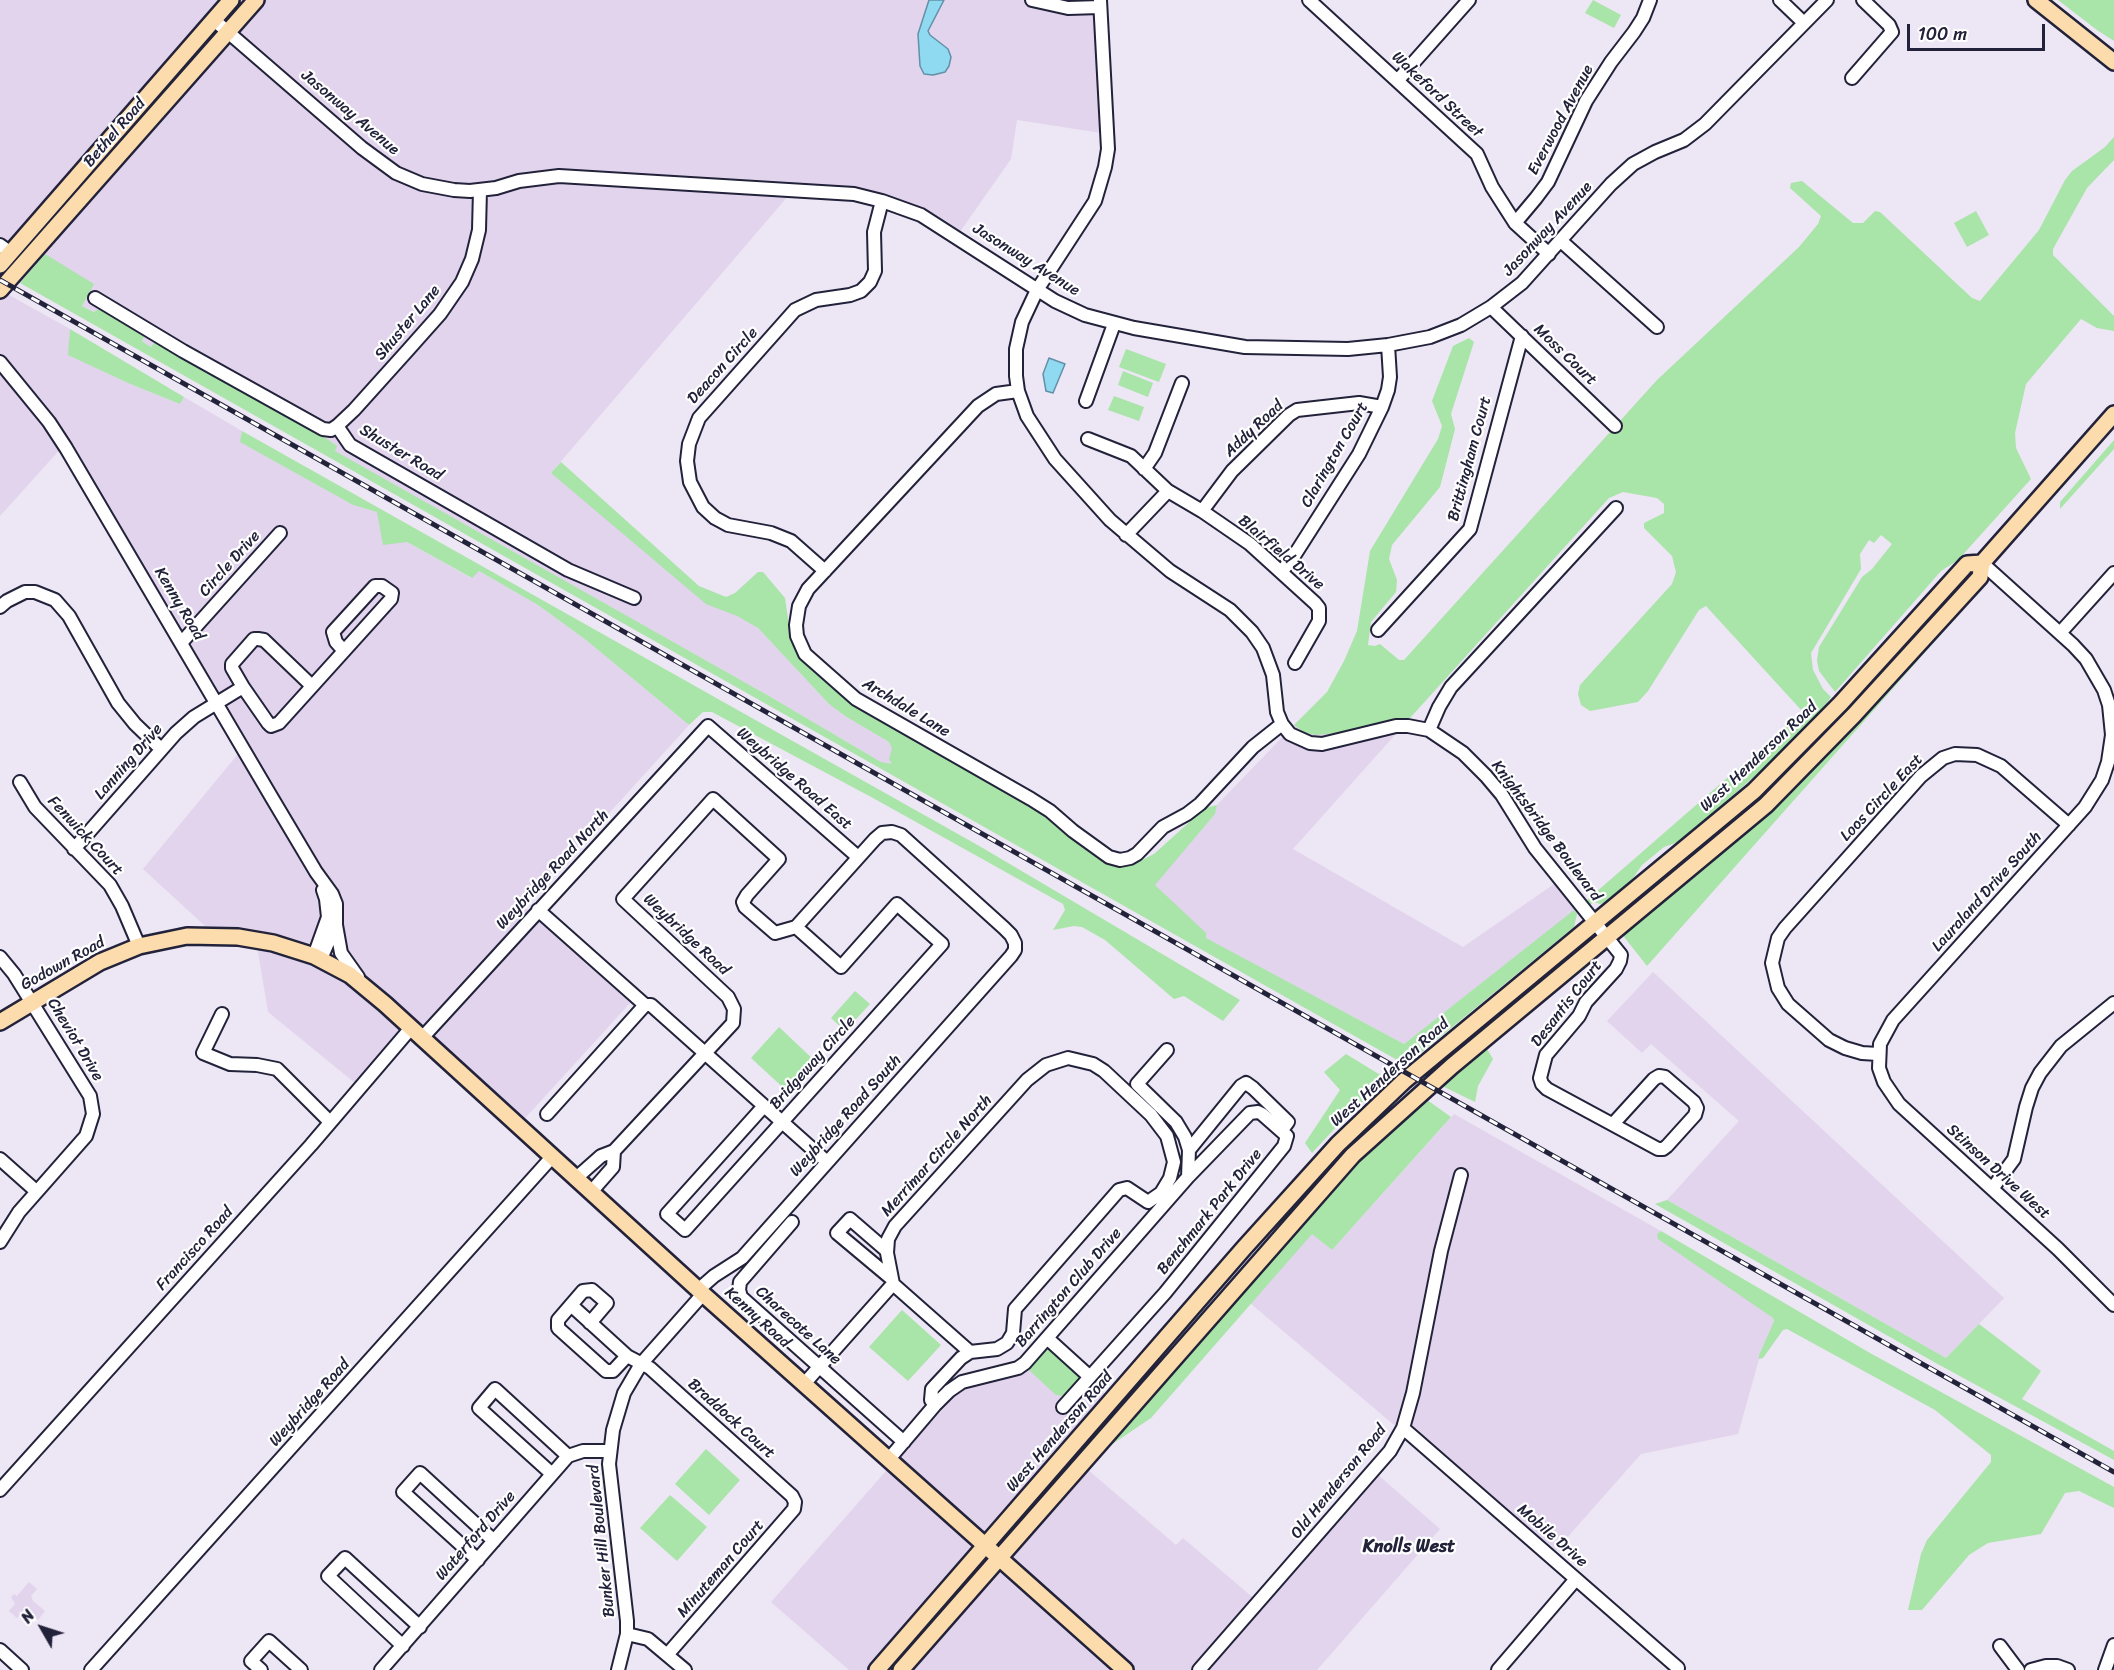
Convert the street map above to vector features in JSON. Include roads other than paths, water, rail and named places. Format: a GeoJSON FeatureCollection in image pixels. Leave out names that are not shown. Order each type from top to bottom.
{"type":"FeatureCollection","features":[{"type":"Feature","properties":{"kind":"main road","name":"Bethel Road"},"geometry":{"type":"LineString","coordinates":[[0,265],[6,249],[58,200],[231,0]]}},
{"type":"Feature","properties":{"kind":"main road","name":"Bethel Road"},"geometry":{"type":"LineString","coordinates":[[0,290],[256,0]]}},
{"type":"Feature","properties":{"kind":"main road"},"geometry":{"type":"LineString","coordinates":[[2036,0],[2114,62]]}},
{"type":"Feature","properties":{"kind":"main road"},"geometry":{"type":"LineString","coordinates":[[93,184],[92,172],[124,135],[126,121]]}},
{"type":"Feature","properties":{"kind":"main road"},"geometry":{"type":"LineString","coordinates":[[24,262],[37,236],[57,214],[60,207],[58,200]]}},
{"type":"Feature","properties":{"kind":"main road","name":"West Henderson Road"},"geometry":{"type":"LineString","coordinates":[[901,1670],[1353,1155],[1452,1066],[1766,805],[1809,762],[1980,576],[1982,562],[2114,414]]}},
{"type":"Feature","properties":{"kind":"main road","name":"West Henderson Road"},"geometry":{"type":"LineString","coordinates":[[877,1670],[1244,1248],[1338,1144],[1404,1081],[1754,791],[1841,703],[1966,564],[1982,562]]}},
{"type":"Feature","properties":{"kind":"main road","name":"Godown Road"},"geometry":{"type":"LineString","coordinates":[[0,1022],[100,962],[139,946],[187,936],[216,936],[267,942],[318,957]]}},
{"type":"Feature","properties":{"kind":"main road","name":"Kenny Road"},"geometry":{"type":"LineString","coordinates":[[318,957],[351,975],[369,989],[701,1292],[1125,1670]]}},
{"type":"Feature","properties":{"kind":"street"},"geometry":{"type":"LineString","coordinates":[[1032,0],[1068,8],[1100,4],[1108,149],[1101,186],[1095,201],[1028,306],[1018,337],[1015,363],[1018,391],[1027,416],[1050,452],[1095,504],[1126,535],[1170,571],[1230,610],[1252,632],[1263,648],[1270,666],[1277,712],[1282,724]]}},
{"type":"Feature","properties":{"kind":"street","name":"Wakeford Street"},"geometry":{"type":"LineString","coordinates":[[1309,0],[1477,154],[1492,187],[1515,223],[1549,254]]}},
{"type":"Feature","properties":{"kind":"street"},"geometry":{"type":"LineString","coordinates":[[1398,80],[1468,0]]}},
{"type":"Feature","properties":{"kind":"street","name":"Everwood Avenue"},"geometry":{"type":"LineString","coordinates":[[1515,223],[1548,182],[1586,101],[1643,18],[1650,0]]}},
{"type":"Feature","properties":{"kind":"street"},"geometry":{"type":"LineString","coordinates":[[1780,0],[1804,23]]}},
{"type":"Feature","properties":{"kind":"street","name":"Jasonway Avenue"},"geometry":{"type":"LineString","coordinates":[[214,20],[362,148],[407,179],[438,188],[480,190],[537,178],[559,176],[854,194],[921,215],[1070,309],[1114,324],[1245,347],[1348,349],[1388,345],[1430,337],[1461,325],[1491,307],[1522,283],[1611,184],[1633,164],[1684,140],[1705,124],[1827,0]]}},
{"type":"Feature","properties":{"kind":"street"},"geometry":{"type":"LineString","coordinates":[[1852,78],[1891,36],[1892,32],[1889,25],[1863,0]]}},
{"type":"Feature","properties":{"kind":"street","name":"Shuster Lane"},"geometry":{"type":"LineString","coordinates":[[338,426],[440,314],[462,282],[472,259],[478,230],[480,190]]}},
{"type":"Feature","properties":{"kind":"street","name":"Deacon Circle"},"geometry":{"type":"LineString","coordinates":[[825,571],[790,541],[771,533],[728,525],[715,518],[703,507],[694,494],[690,482],[687,461],[689,444],[699,418],[795,310],[816,300],[861,291],[870,282],[875,271],[874,231],[882,201]]}},
{"type":"Feature","properties":{"kind":"street"},"geometry":{"type":"LineString","coordinates":[[1561,241],[1657,327]]}},
{"type":"Feature","properties":{"kind":"street","name":"Shuster Road"},"geometry":{"type":"LineString","coordinates":[[95,298],[183,351],[323,429],[331,430],[338,426],[350,445],[568,570],[634,598]]}},
{"type":"Feature","properties":{"kind":"street","name":"Moss Court"},"geometry":{"type":"LineString","coordinates":[[1491,307],[1615,426]]}},
{"type":"Feature","properties":{"kind":"street"},"geometry":{"type":"LineString","coordinates":[[1086,401],[1114,324]]}},
{"type":"Feature","properties":{"kind":"street","name":"Brittingham Court"},"geometry":{"type":"LineString","coordinates":[[1378,630],[1470,529],[1522,336]]}},
{"type":"Feature","properties":{"kind":"street","name":"Clarington Court"},"geometry":{"type":"LineString","coordinates":[[1281,572],[1292,559],[1359,454],[1382,407],[1390,377],[1388,345]]}},
{"type":"Feature","properties":{"kind":"street","name":"Kenny Road"},"geometry":{"type":"LineString","coordinates":[[0,362],[49,422],[66,448],[316,872],[324,881],[336,904],[336,924],[341,953],[358,978],[369,989]]}},
{"type":"Feature","properties":{"kind":"street"},"geometry":{"type":"LineString","coordinates":[[1144,470],[1155,453],[1182,383]]}},
{"type":"Feature","properties":{"kind":"street","name":"Archdale Lane"},"geometry":{"type":"LineString","coordinates":[[1018,391],[996,394],[978,406],[803,597],[797,615],[797,636],[805,654],[856,699],[1031,799],[1114,858],[1130,858],[1144,848],[1163,827],[1200,804],[1253,747],[1282,724]]}},
{"type":"Feature","properties":{"kind":"street","name":"Addy Road"},"geometry":{"type":"LineString","coordinates":[[1202,511],[1232,471],[1289,415],[1298,410],[1359,403],[1382,407]]}},
{"type":"Feature","properties":{"kind":"street","name":"Blairfield Drive"},"geometry":{"type":"LineString","coordinates":[[1088,438],[1126,453],[1168,491],[1250,544],[1315,603],[1319,608],[1319,621],[1295,663]]}},
{"type":"Feature","properties":{"kind":"street"},"geometry":{"type":"LineString","coordinates":[[1126,535],[1168,491]]}},
{"type":"Feature","properties":{"kind":"street"},"geometry":{"type":"LineString","coordinates":[[1429,730],[1451,687],[1616,508]]}},
{"type":"Feature","properties":{"kind":"street","name":"Circle Drive"},"geometry":{"type":"LineString","coordinates":[[181,643],[280,533]]}},
{"type":"Feature","properties":{"kind":"street","name":"Lauraland Drive South"},"geometry":{"type":"LineString","coordinates":[[1878,1054],[1884,1033],[1893,1020],[2085,807],[2102,780],[2113,747],[2111,720],[2104,690],[2086,659],[1982,562]]}},
{"type":"Feature","properties":{"kind":"street"},"geometry":{"type":"LineString","coordinates":[[2060,633],[2114,573]]}},
{"type":"Feature","properties":{"kind":"street"},"geometry":{"type":"LineString","coordinates":[[312,686],[264,640],[254,639],[232,664],[243,687],[271,726],[279,723],[391,599],[392,593],[382,586],[375,586],[333,632],[336,642],[344,651]]}},
{"type":"Feature","properties":{"kind":"street"},"geometry":{"type":"LineString","coordinates":[[0,607],[25,592],[35,592],[55,600],[69,616],[118,702],[135,724],[160,749]]}},
{"type":"Feature","properties":{"kind":"street","name":"Lanning Drive"},"geometry":{"type":"LineString","coordinates":[[74,849],[160,749],[194,717],[243,687]]}},
{"type":"Feature","properties":{"kind":"street","name":"Knightsbridge Boulevard"},"geometry":{"type":"LineString","coordinates":[[1282,724],[1298,739],[1316,744],[1396,726],[1408,726],[1429,730],[1452,745],[1486,776],[1502,795],[1535,848],[1607,938]]}},
{"type":"Feature","properties":{"kind":"street","name":"Weybridge Road East"},"geometry":{"type":"LineString","coordinates":[[708,726],[858,857]]}},
{"type":"Feature","properties":{"kind":"street","name":"Weybridge Road North"},"geometry":{"type":"LineString","coordinates":[[416,1033],[566,882],[708,726]]}},
{"type":"Feature","properties":{"kind":"street","name":"Loos Circle East"},"geometry":{"type":"LineString","coordinates":[[1878,1054],[1862,1053],[1829,1040],[1788,1004],[1778,988],[1772,963],[1778,938],[1921,776],[1944,758],[1955,754],[1977,755],[2001,766],[2069,825]]}},
{"type":"Feature","properties":{"kind":"street","name":"Fenwick Court"},"geometry":{"type":"LineString","coordinates":[[20,782],[35,807],[110,885],[122,906],[139,946]]}},
{"type":"Feature","properties":{"kind":"street","name":"Weybridge Road"},"geometry":{"type":"LineString","coordinates":[[576,1179],[601,1156],[614,1151],[733,1023],[734,1010],[728,997],[623,899],[713,799],[779,859],[747,895],[743,902],[745,907],[775,933],[796,927]]}},
{"type":"Feature","properties":{"kind":"street","name":"Weybridge Road South"},"geometry":{"type":"LineString","coordinates":[[701,1292],[714,1276],[742,1258],[1015,950],[1016,943],[1011,935],[901,835],[892,832],[882,833],[858,857]]}},
{"type":"Feature","properties":{"kind":"street"},"geometry":{"type":"LineString","coordinates":[[796,927],[858,857]]}},
{"type":"Feature","properties":{"kind":"street","name":"Kenny Road"},"geometry":{"type":"LineString","coordinates":[[316,872],[328,908],[318,957]]}},
{"type":"Feature","properties":{"kind":"street","name":"Bridgeway Circle"},"geometry":{"type":"LineString","coordinates":[[764,1106],[667,1214],[685,1230],[942,944],[897,904],[841,967],[796,927]]}},
{"type":"Feature","properties":{"kind":"street"},"geometry":{"type":"LineString","coordinates":[[538,910],[645,1005],[651,1005],[826,1162]]}},
{"type":"Feature","properties":{"kind":"street"},"geometry":{"type":"LineString","coordinates":[[318,957],[336,924]]}},
{"type":"Feature","properties":{"kind":"street","name":"Desantis Court"},"geometry":{"type":"LineString","coordinates":[[1607,938],[1621,955],[1620,961],[1586,1002],[1579,1016],[1553,1045],[1542,1066],[1540,1078],[1547,1089],[1658,1149],[1663,1149],[1695,1115],[1697,1108],[1694,1102],[1665,1077],[1659,1076],[1653,1079],[1613,1124]]}},
{"type":"Feature","properties":{"kind":"street","name":"Cheviot Drive"},"geometry":{"type":"LineString","coordinates":[[0,957],[14,974],[90,1096],[93,1114],[86,1137],[36,1191]]}},
{"type":"Feature","properties":{"kind":"street"},"geometry":{"type":"LineString","coordinates":[[1992,1188],[2014,1159],[2026,1107],[2040,1073],[2061,1046],[2114,1003]]}},
{"type":"Feature","properties":{"kind":"street"},"geometry":{"type":"LineString","coordinates":[[547,1114],[645,1005]]}},
{"type":"Feature","properties":{"kind":"street"},"geometry":{"type":"LineString","coordinates":[[222,1014],[203,1053],[231,1064],[257,1065],[277,1070],[330,1122]]}},
{"type":"Feature","properties":{"kind":"street","name":"Francisco Road"},"geometry":{"type":"LineString","coordinates":[[0,1490],[330,1122],[416,1033]]}},
{"type":"Feature","properties":{"kind":"street"},"geometry":{"type":"LineString","coordinates":[[1167,1050],[1137,1084],[1176,1122],[1185,1137],[1189,1150],[1188,1177]]}},
{"type":"Feature","properties":{"kind":"street","name":"Stinson Drive West"},"geometry":{"type":"LineString","coordinates":[[1878,1054],[1884,1082],[1899,1104],[2058,1249],[2114,1305]]}},
{"type":"Feature","properties":{"kind":"street","name":"Merrimar Circle North"},"geometry":{"type":"LineString","coordinates":[[887,1251],[888,1239],[895,1226],[1031,1076],[1046,1065],[1068,1058],[1093,1064],[1104,1071],[1151,1115],[1167,1136],[1174,1161],[1170,1178],[1161,1193],[1152,1201],[1145,1201],[1127,1188],[1119,1190],[1015,1309],[1012,1333],[1007,1343],[997,1349],[970,1352]]}},
{"type":"Feature","properties":{"kind":"street"},"geometry":{"type":"LineString","coordinates":[[1189,1150],[1241,1086],[1246,1083],[1288,1122],[1281,1130]]}},
{"type":"Feature","properties":{"kind":"street","name":"Benchmark Park Drive"},"geometry":{"type":"LineString","coordinates":[[1063,1407],[1165,1293],[1284,1146],[1287,1136],[1262,1114],[1250,1113],[1188,1177]]}},
{"type":"Feature","properties":{"kind":"street","name":"Weybridge Road"},"geometry":{"type":"LineString","coordinates":[[591,1192],[613,1167],[614,1151]]}},
{"type":"Feature","properties":{"kind":"street","name":"Weybridge Road"},"geometry":{"type":"LineString","coordinates":[[91,1670],[552,1157]]}},
{"type":"Feature","properties":{"kind":"street"},"geometry":{"type":"LineString","coordinates":[[0,1159],[36,1191],[0,1242]]}},
{"type":"Feature","properties":{"kind":"street","name":"Old Henderson Road"},"geometry":{"type":"LineString","coordinates":[[1199,1670],[1382,1460],[1403,1428],[1412,1399],[1441,1251],[1461,1175]]}},
{"type":"Feature","properties":{"kind":"street","name":"Barrington Club Drive"},"geometry":{"type":"LineString","coordinates":[[889,1459],[935,1405],[962,1382],[1018,1368],[1025,1363],[1188,1177]]}},
{"type":"Feature","properties":{"kind":"street"},"geometry":{"type":"LineString","coordinates":[[804,1384],[892,1281],[887,1251],[850,1219],[837,1233],[892,1281],[970,1352],[961,1358],[932,1389],[931,1400],[935,1405]]}},
{"type":"Feature","properties":{"kind":"street","name":"Charecote Lane"},"geometry":{"type":"LineString","coordinates":[[792,1222],[740,1282],[741,1297],[904,1442]]}},
{"type":"Feature","properties":{"kind":"street"},"geometry":{"type":"LineString","coordinates":[[590,1323],[607,1303],[592,1290],[583,1291],[558,1320],[558,1328],[606,1371],[613,1371],[627,1356]]}},
{"type":"Feature","properties":{"kind":"street","name":"Bunker Hill Boulevard"},"geometry":{"type":"LineString","coordinates":[[618,1670],[627,1634],[627,1606],[610,1480],[610,1451],[615,1419],[624,1393],[641,1364],[701,1292]]}},
{"type":"Feature","properties":{"kind":"street","name":"Braddock Court"},"geometry":{"type":"LineString","coordinates":[[571,1305],[627,1356],[650,1368],[792,1496],[795,1502]]}},
{"type":"Feature","properties":{"kind":"street"},"geometry":{"type":"LineString","coordinates":[[1047,1338],[1090,1377]]}},
{"type":"Feature","properties":{"kind":"street"},"geometry":{"type":"LineString","coordinates":[[552,1474],[479,1408],[495,1389],[568,1456],[583,1451],[610,1451]]}},
{"type":"Feature","properties":{"kind":"street","name":"Mobile Drive"},"geometry":{"type":"LineString","coordinates":[[1403,1428],[1678,1668]]}},
{"type":"Feature","properties":{"kind":"street","name":"Waterford Drive"},"geometry":{"type":"LineString","coordinates":[[381,1670],[568,1456]]}},
{"type":"Feature","properties":{"kind":"street"},"geometry":{"type":"LineString","coordinates":[[478,1560],[403,1492],[420,1473],[494,1541]]}},
{"type":"Feature","properties":{"kind":"street","name":"Minuteman Court"},"geometry":{"type":"LineString","coordinates":[[667,1655],[794,1509],[795,1502]]}},
{"type":"Feature","properties":{"kind":"street"},"geometry":{"type":"LineString","coordinates":[[403,1646],[328,1576],[345,1558],[420,1627]]}},
{"type":"Feature","properties":{"kind":"street"},"geometry":{"type":"LineString","coordinates":[[1498,1670],[1576,1579]]}},
{"type":"Feature","properties":{"kind":"street"},"geometry":{"type":"LineString","coordinates":[[627,1634],[648,1639],[685,1670]]}},
{"type":"Feature","properties":{"kind":"street"},"geometry":{"type":"LineString","coordinates":[[261,1670],[251,1661],[269,1641],[301,1670]]}},
{"type":"Feature","properties":{"kind":"street"},"geometry":{"type":"LineString","coordinates":[[2105,1670],[2114,1645]]}},
{"type":"Feature","properties":{"kind":"street"},"geometry":{"type":"LineString","coordinates":[[2000,1646],[2018,1670]]}},
{"type":"Feature","properties":{"kind":"street"},"geometry":{"type":"LineString","coordinates":[[0,1650],[22,1670]]}},
{"type":"Feature","properties":{"kind":"street"},"geometry":{"type":"LineString","coordinates":[[2031,1670],[2057,1666],[2068,1670]]}},
{"type":"Feature","properties":{"kind":"water"},"geometry":{"type":"Polygon","coordinates":[[[929,0],[944,0],[928,31],[948,49],[951,57],[945,72],[933,75],[924,74],[920,66],[918,34],[929,0]]]}},
{"type":"Feature","properties":{"kind":"water"},"geometry":{"type":"Polygon","coordinates":[[[1049,358],[1065,364],[1053,393],[1046,391],[1043,374],[1049,358]]]}},
{"type":"Feature","properties":{"kind":"railway"},"geometry":{"type":"LineString","coordinates":[[0,280],[2114,1472]]}},
{"type":"Feature","properties":{"kind":"district","name":"Knolls West"},"geometry":{"type":"Point","coordinates":[1409,1547]}}]}
